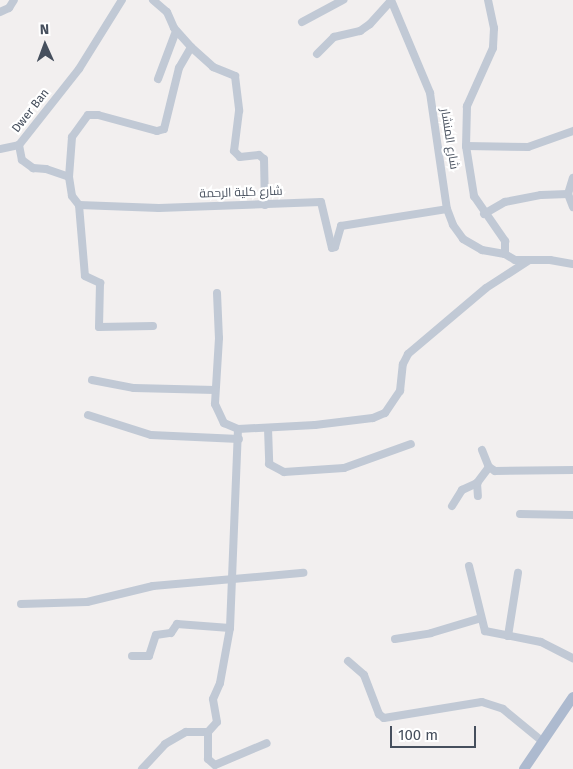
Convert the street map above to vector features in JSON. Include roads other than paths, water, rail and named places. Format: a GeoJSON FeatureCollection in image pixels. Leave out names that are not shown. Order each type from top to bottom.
{"type":"FeatureCollection","features":[{"type":"Feature","properties":{"kind":"main road"},"geometry":{"type":"LineString","coordinates":[[524,769],[573,697]]}},
{"type":"Feature","properties":{"kind":"street"},"geometry":{"type":"LineString","coordinates":[[0,12],[9,8],[14,0]]}},
{"type":"Feature","properties":{"kind":"street","name":"Dwer Ban"},"geometry":{"type":"LineString","coordinates":[[0,149],[19,145],[79,68],[122,0]]}},
{"type":"Feature","properties":{"kind":"street"},"geometry":{"type":"LineString","coordinates":[[153,0],[166,12],[176,31],[191,47],[213,66],[235,76],[239,111],[234,151],[240,158],[259,155],[264,159],[265,205]]}},
{"type":"Feature","properties":{"kind":"street"},"geometry":{"type":"LineString","coordinates":[[302,22],[343,0]]}},
{"type":"Feature","properties":{"kind":"street","name":"شارع المنشار"},"geometry":{"type":"LineString","coordinates":[[488,0],[494,28],[493,48],[467,106],[466,146],[474,196],[484,214],[505,240],[505,254]]}},
{"type":"Feature","properties":{"kind":"street"},"geometry":{"type":"LineString","coordinates":[[317,54],[334,37],[360,31],[370,24],[391,1]]}},
{"type":"Feature","properties":{"kind":"street","name":"شارع المنشار"},"geometry":{"type":"LineString","coordinates":[[391,1],[430,94],[446,209],[463,239],[482,250],[505,254],[514,260],[573,264]]}},
{"type":"Feature","properties":{"kind":"street"},"geometry":{"type":"LineString","coordinates":[[158,79],[176,31]]}},
{"type":"Feature","properties":{"kind":"street"},"geometry":{"type":"LineString","coordinates":[[152,326],[100,327],[100,283],[85,276],[79,205],[72,196],[69,177],[72,136],[88,115],[98,115],[157,131],[164,128],[180,68],[191,47]]}},
{"type":"Feature","properties":{"kind":"street"},"geometry":{"type":"LineString","coordinates":[[466,146],[528,147],[573,131]]}},
{"type":"Feature","properties":{"kind":"street"},"geometry":{"type":"LineString","coordinates":[[19,145],[22,160],[33,168],[46,169],[69,177]]}},
{"type":"Feature","properties":{"kind":"street"},"geometry":{"type":"LineString","coordinates":[[573,178],[568,194],[573,207]]}},
{"type":"Feature","properties":{"kind":"street"},"geometry":{"type":"LineString","coordinates":[[484,214],[505,202],[541,195],[568,194]]}},
{"type":"Feature","properties":{"kind":"street","name":"شارع كلية الرحمة"},"geometry":{"type":"LineString","coordinates":[[79,205],[159,208],[321,202],[332,248],[336,247],[341,226],[446,209]]}},
{"type":"Feature","properties":{"kind":"street"},"geometry":{"type":"LineString","coordinates":[[216,293],[219,338],[215,390],[217,412],[224,423],[238,429],[268,428],[382,415],[398,397],[402,364],[408,354],[486,288],[528,261]]}},
{"type":"Feature","properties":{"kind":"street"},"geometry":{"type":"LineString","coordinates":[[92,380],[134,388],[215,390]]}},
{"type":"Feature","properties":{"kind":"street"},"geometry":{"type":"LineString","coordinates":[[88,415],[151,435],[239,439]]}},
{"type":"Feature","properties":{"kind":"street"},"geometry":{"type":"LineString","coordinates":[[268,428],[269,464],[284,472],[344,468],[411,444]]}},
{"type":"Feature","properties":{"kind":"street"},"geometry":{"type":"LineString","coordinates":[[238,429],[230,628],[220,684],[213,699],[218,719],[208,732],[208,759],[214,765],[267,743]]}},
{"type":"Feature","properties":{"kind":"street"},"geometry":{"type":"LineString","coordinates":[[482,450],[489,467],[495,471],[573,470]]}},
{"type":"Feature","properties":{"kind":"street"},"geometry":{"type":"LineString","coordinates":[[452,506],[462,490],[477,482],[489,467]]}},
{"type":"Feature","properties":{"kind":"street"},"geometry":{"type":"LineString","coordinates":[[477,482],[478,496]]}},
{"type":"Feature","properties":{"kind":"street"},"geometry":{"type":"LineString","coordinates":[[520,514],[573,515]]}},
{"type":"Feature","properties":{"kind":"street"},"geometry":{"type":"LineString","coordinates":[[470,566],[481,618],[486,632],[541,642],[573,658]]}},
{"type":"Feature","properties":{"kind":"street"},"geometry":{"type":"LineString","coordinates":[[508,636],[518,572]]}},
{"type":"Feature","properties":{"kind":"street"},"geometry":{"type":"LineString","coordinates":[[21,604],[87,602],[153,586],[233,577],[303,573]]}},
{"type":"Feature","properties":{"kind":"street"},"geometry":{"type":"LineString","coordinates":[[395,639],[431,633],[481,618]]}},
{"type":"Feature","properties":{"kind":"street"},"geometry":{"type":"LineString","coordinates":[[132,656],[149,656],[156,635],[171,633],[177,624],[230,628]]}},
{"type":"Feature","properties":{"kind":"street"},"geometry":{"type":"LineString","coordinates":[[348,660],[364,675],[379,714],[384,718],[482,702],[503,709],[542,740]]}},
{"type":"Feature","properties":{"kind":"street"},"geometry":{"type":"LineString","coordinates":[[142,769],[165,744],[183,733],[208,732]]}}]}
